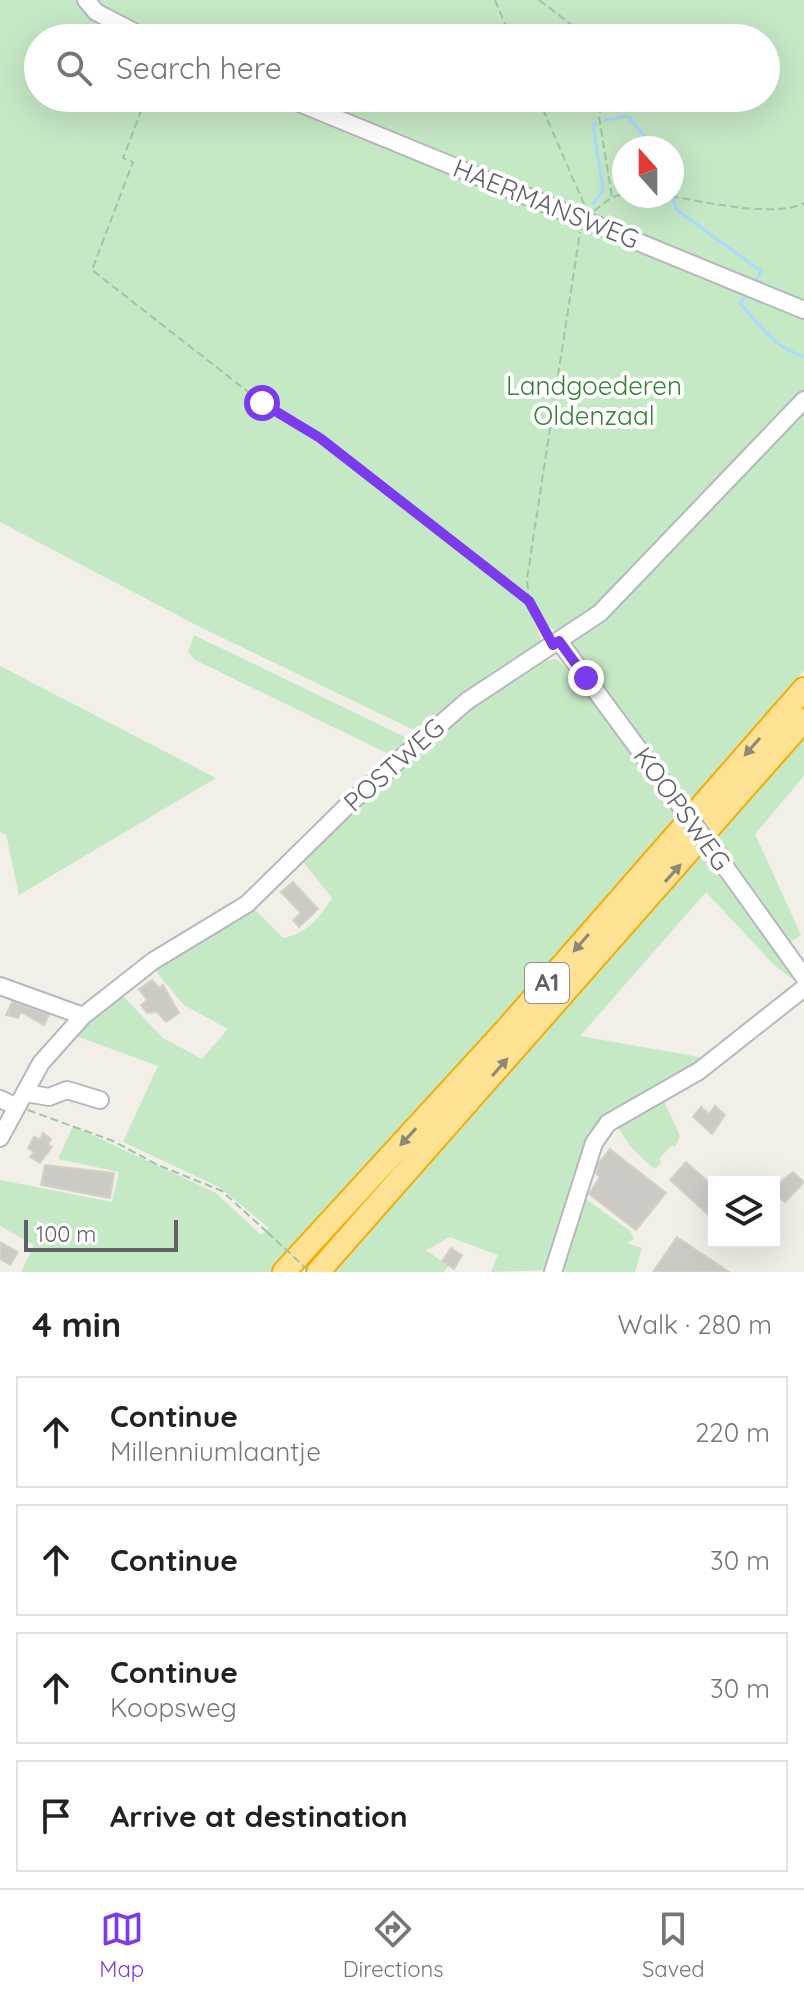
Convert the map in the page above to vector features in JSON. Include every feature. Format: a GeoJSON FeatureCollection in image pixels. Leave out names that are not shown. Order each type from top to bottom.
{"type":"FeatureCollection","features":[{"type":"Feature","properties":{"kind":"highway","name":"A1"},"geometry":{"type":"LineString","coordinates":[[284,1272],[504,1032],[804,689]]}},
{"type":"Feature","properties":{"kind":"highway","name":"A1"},"geometry":{"type":"LineString","coordinates":[[318,1272],[804,720]]}},
{"type":"Feature","properties":{"kind":"street"},"geometry":{"type":"LineString","coordinates":[[86,0],[96,12],[119,24]]}},
{"type":"Feature","properties":{"kind":"street","name":"HAERMANSWEG"},"geometry":{"type":"LineString","coordinates":[[322,112],[583,216],[804,310]]}},
{"type":"Feature","properties":{"kind":"street","name":"POSTWEG"},"geometry":{"type":"LineString","coordinates":[[0,1138],[41,1063],[83,1016],[153,961],[256,897],[352,801],[421,740],[499,676],[556,643],[621,593],[804,400]]}},
{"type":"Feature","properties":{"kind":"street","name":"KOOPSWEG"},"geometry":{"type":"LineString","coordinates":[[556,643],[668,789],[804,977]]}},
{"type":"Feature","properties":{"kind":"street"},"geometry":{"type":"LineString","coordinates":[[0,986],[83,1016]]}},
{"type":"Feature","properties":{"kind":"street"},"geometry":{"type":"LineString","coordinates":[[553,1272],[594,1143],[608,1123],[699,1071],[804,988]]}},
{"type":"Feature","properties":{"kind":"street"},"geometry":{"type":"LineString","coordinates":[[0,1099],[49,1097],[67,1090],[100,1100]]}},
{"type":"Feature","properties":{"kind":"path"},"geometry":{"type":"LineString","coordinates":[[495,0],[505,24]]}},
{"type":"Feature","properties":{"kind":"path"},"geometry":{"type":"LineString","coordinates":[[539,0],[571,24]]}},
{"type":"Feature","properties":{"kind":"path"},"geometry":{"type":"LineString","coordinates":[[141,112],[123,158],[133,162],[92,270],[270,409],[320,438],[529,601],[556,643]]}},
{"type":"Feature","properties":{"kind":"path"},"geometry":{"type":"LineString","coordinates":[[529,601],[529,556],[586,209],[544,112]]}},
{"type":"Feature","properties":{"kind":"path"},"geometry":{"type":"LineString","coordinates":[[583,216],[612,197],[600,112]]}},
{"type":"Feature","properties":{"kind":"path"},"geometry":{"type":"LineString","coordinates":[[684,198],[772,211],[804,203]]}},
{"type":"Feature","properties":{"kind":"path"},"geometry":{"type":"LineString","coordinates":[[21,1100],[222,1191],[310,1272]]}},
{"type":"Feature","properties":{"kind":"green space","name":"Landgoederen Oldenzaal"},"geometry":{"type":"Polygon","coordinates":[[[0,0],[804,0],[804,671],[534,982],[271,1272],[21,1272],[34,1245],[0,1226],[0,1180],[112,1202],[119,1172],[58,1159],[73,1126],[216,1193],[261,1235],[269,1228],[219,1187],[123,1142],[158,1066],[71,1034],[118,991],[163,1038],[202,1059],[228,1029],[184,1005],[153,968],[251,906],[283,938],[306,928],[332,898],[301,859],[320,838],[401,766],[477,703],[540,663],[558,660],[660,791],[574,651],[574,645],[530,612],[541,639],[538,644],[494,670],[418,732],[200,627],[0,522],[0,0]]]}},
{"type":"Feature","properties":{"kind":"green space"},"geometry":{"type":"Polygon","coordinates":[[[194,635],[405,737],[406,743],[391,755],[195,660],[188,652],[194,635]]]}},
{"type":"Feature","properties":{"kind":"green space"},"geometry":{"type":"Polygon","coordinates":[[[0,666],[216,778],[19,895],[6,834],[0,832],[0,666]]]}},
{"type":"Feature","properties":{"kind":"green space"},"geometry":{"type":"Polygon","coordinates":[[[804,736],[804,776],[755,834],[801,935],[788,944],[730,863],[720,874],[798,983],[774,965],[706,892],[580,1036],[705,1058],[680,1077],[610,1114],[546,1270],[491,1272],[498,1255],[450,1237],[426,1250],[448,1266],[444,1272],[328,1272],[570,1005],[804,736]]]}},
{"type":"Feature","properties":{"kind":"green space"},"geometry":{"type":"Polygon","coordinates":[[[661,1095],[680,1136],[675,1147],[672,1145],[660,1158],[661,1164],[654,1169],[630,1146],[614,1121],[661,1095]]]}},
{"type":"Feature","properties":{"kind":"green space"},"geometry":{"type":"Polygon","coordinates":[[[579,1194],[630,1231],[634,1239],[626,1243],[642,1248],[635,1272],[555,1272],[579,1194]]]}},
{"type":"Feature","properties":{"kind":"building"},"geometry":{"type":"Polygon","coordinates":[[[293,882],[318,909],[299,927],[293,920],[301,913],[281,892],[293,882]]]}},
{"type":"Feature","properties":{"kind":"building"},"geometry":{"type":"Polygon","coordinates":[[[152,980],[159,988],[163,985],[179,1013],[166,1022],[157,1012],[147,1013],[141,1005],[147,1000],[139,989],[152,980]]]}},
{"type":"Feature","properties":{"kind":"building"},"geometry":{"type":"Polygon","coordinates":[[[12,1002],[49,1015],[44,1025],[21,1012],[18,1018],[6,1015],[12,1002]]]}},
{"type":"Feature","properties":{"kind":"building"},"geometry":{"type":"Polygon","coordinates":[[[715,1106],[725,1115],[712,1134],[693,1117],[701,1107],[709,1114],[715,1106]]]}},
{"type":"Feature","properties":{"kind":"building"},"geometry":{"type":"Polygon","coordinates":[[[43,1133],[51,1139],[48,1144],[52,1147],[40,1163],[30,1157],[34,1152],[28,1148],[34,1137],[40,1139],[43,1133]]]}},
{"type":"Feature","properties":{"kind":"building"},"geometry":{"type":"Polygon","coordinates":[[[610,1149],[666,1193],[636,1230],[589,1194],[600,1177],[596,1174],[599,1163],[610,1149]]]}},
{"type":"Feature","properties":{"kind":"building"},"geometry":{"type":"Polygon","coordinates":[[[686,1162],[708,1182],[708,1215],[670,1180],[686,1162]]]}},
{"type":"Feature","properties":{"kind":"building"},"geometry":{"type":"Polygon","coordinates":[[[45,1165],[114,1173],[110,1198],[41,1185],[45,1165]]]}},
{"type":"Feature","properties":{"kind":"building"},"geometry":{"type":"Polygon","coordinates":[[[793,1172],[804,1182],[785,1202],[780,1197],[780,1182],[793,1172]]]}},
{"type":"Feature","properties":{"kind":"building"},"geometry":{"type":"Polygon","coordinates":[[[677,1237],[729,1272],[653,1272],[677,1237]]]}},
{"type":"Feature","properties":{"kind":"building"},"geometry":{"type":"Polygon","coordinates":[[[0,1242],[18,1252],[10,1265],[0,1259],[0,1242]]]}},
{"type":"Feature","properties":{"kind":"building"},"geometry":{"type":"Polygon","coordinates":[[[451,1248],[462,1255],[454,1269],[442,1261],[451,1248]]]}},
{"type":"Feature","properties":{"kind":"waterway"},"geometry":{"type":"LineString","coordinates":[[605,120],[628,116],[644,136]]}},
{"type":"Feature","properties":{"kind":"waterway"},"geometry":{"type":"LineString","coordinates":[[593,204],[603,190],[593,125],[596,122]]}},
{"type":"Feature","properties":{"kind":"waterway"},"geometry":{"type":"LineString","coordinates":[[676,208],[761,271],[754,284]]}},
{"type":"Feature","properties":{"kind":"waterway"},"geometry":{"type":"LineString","coordinates":[[746,295],[740,303],[760,327],[785,348],[804,356]]}},
{"type":"Feature","properties":{"kind":"route"},"geometry":{"type":"LineString","coordinates":[[262,403],[320,438],[529,601],[553,645],[559,641],[586,678]]}}]}
